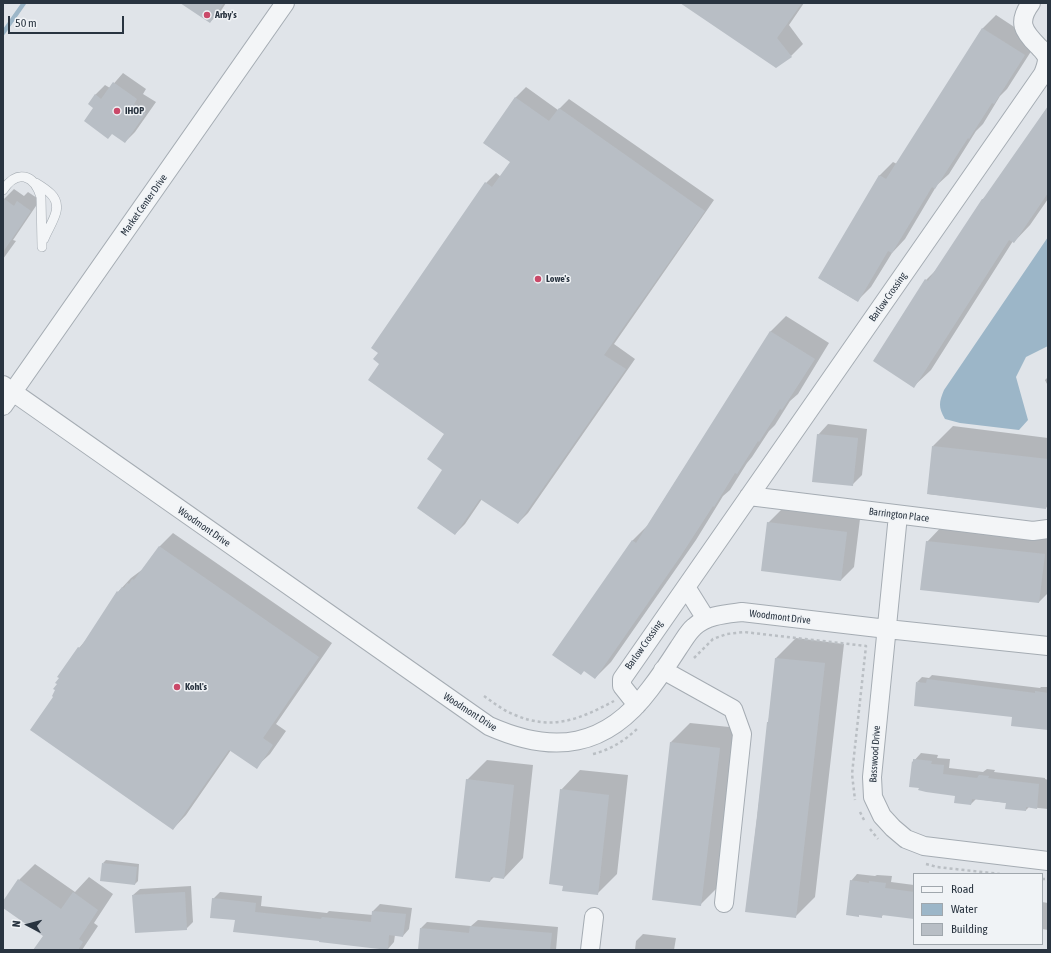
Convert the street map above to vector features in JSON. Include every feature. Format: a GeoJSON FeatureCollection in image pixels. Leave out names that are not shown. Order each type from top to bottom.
{"type":"FeatureCollection","features":[{"type":"Feature","properties":{"kind":"street","name":"Market Center Drive"},"geometry":{"type":"LineString","coordinates":[[6,395],[285,3]]}},
{"type":"Feature","properties":{"kind":"street","name":"Barlow Crossing"},"geometry":{"type":"LineString","coordinates":[[637,705],[626,693],[622,686],[622,679],[1043,74],[1047,59],[1045,52],[1026,34],[1024,25],[1023,19],[1025,12],[1031,3]]}},
{"type":"Feature","properties":{"kind":"street","name":"Woodmont Drive"},"geometry":{"type":"LineString","coordinates":[[6,395],[489,726],[508,735],[545,743],[585,739],[614,726],[637,705],[694,627],[706,619],[722,614],[742,612],[886,630],[1048,646]]}},
{"type":"Feature","properties":{"kind":"street","name":"Barrington Place"},"geometry":{"type":"LineString","coordinates":[[749,496],[1033,531],[1048,529]]}},
{"type":"Feature","properties":{"kind":"street","name":"Basswood Drive"},"geometry":{"type":"LineString","coordinates":[[898,515],[872,777],[873,797],[882,816],[893,828],[906,839],[924,846],[1048,861]]}},
{"type":"Feature","properties":{"kind":"street"},"geometry":{"type":"LineString","coordinates":[[686,587],[706,619]]}},
{"type":"Feature","properties":{"kind":"street"},"geometry":{"type":"LineString","coordinates":[[663,670],[733,709],[742,734],[724,903]]}},
{"type":"Feature","properties":{"kind":"street"},"geometry":{"type":"LineString","coordinates":[[590,950],[594,917]]}},
{"type":"Feature","properties":{"kind":"lane"},"geometry":{"type":"LineString","coordinates":[[3,190],[12,179],[19,177],[27,178],[34,182],[51,194],[57,204],[56,214],[48,229],[42,246],[41,197],[39,189],[34,182]]}},
{"type":"Feature","properties":{"kind":"path"},"geometry":{"type":"LineString","coordinates":[[694,658],[713,639],[727,634],[744,632],[866,646]]}},
{"type":"Feature","properties":{"kind":"path"},"geometry":{"type":"LineString","coordinates":[[484,696],[515,716],[534,721],[552,723],[569,721],[582,717],[614,701]]}},
{"type":"Feature","properties":{"kind":"water"},"geometry":{"type":"Polygon","coordinates":[[[1048,237],[1048,346],[1026,357],[1016,377],[1028,420],[1019,430],[960,423],[945,419],[941,411],[940,404],[944,390],[1048,237]]]}},
{"type":"Feature","properties":{"kind":"building","name":"Arby's"},"geometry":{"type":"Polygon","coordinates":[[[180,3],[224,3],[210,23],[180,3]]]}},
{"type":"Feature","properties":{"kind":"building"},"geometry":{"type":"Polygon","coordinates":[[[680,3],[802,3],[777,38],[792,57],[776,68],[680,3]]]}},
{"type":"Feature","properties":{"kind":"building"},"geometry":{"type":"Polygon","coordinates":[[[982,28],[1025,55],[994,104],[992,103],[935,189],[932,187],[892,253],[888,251],[858,302],[818,278],[879,175],[886,179],[982,28]]]}},
{"type":"Feature","properties":{"kind":"building","name":"IHOP"},"geometry":{"type":"Polygon","coordinates":[[[113,82],[137,99],[134,104],[146,113],[125,143],[112,134],[108,139],[84,121],[93,108],[88,104],[95,94],[101,99],[113,82]]]}},
{"type":"Feature","properties":{"kind":"building","name":"Lowe's"},"geometry":{"type":"Polygon","coordinates":[[[515,97],[549,121],[559,108],[705,211],[604,355],[626,369],[518,524],[480,499],[455,535],[417,508],[442,470],[427,459],[444,434],[368,380],[379,364],[373,359],[378,353],[371,348],[485,182],[492,187],[510,162],[483,143],[515,97]]]}},
{"type":"Feature","properties":{"kind":"building"},"geometry":{"type":"Polygon","coordinates":[[[1048,106],[1048,193],[1014,243],[1009,240],[914,388],[873,361],[925,279],[928,281],[982,199],[1048,106]]]}},
{"type":"Feature","properties":{"kind":"building"},"geometry":{"type":"Polygon","coordinates":[[[3,198],[14,206],[17,201],[31,211],[3,252],[3,198]]]}},
{"type":"Feature","properties":{"kind":"building"},"geometry":{"type":"Polygon","coordinates":[[[770,331],[815,359],[782,410],[780,409],[737,474],[735,473],[714,507],[713,506],[680,557],[595,679],[584,671],[581,675],[552,655],[632,540],[636,543],[770,331]]]}},
{"type":"Feature","properties":{"kind":"building"},"geometry":{"type":"Polygon","coordinates":[[[817,434],[858,438],[853,486],[812,482],[817,434]]]}},
{"type":"Feature","properties":{"kind":"building"},"geometry":{"type":"Polygon","coordinates":[[[932,446],[1048,459],[1048,492],[1046,509],[927,494],[932,446]]]}},
{"type":"Feature","properties":{"kind":"building"},"geometry":{"type":"Polygon","coordinates":[[[767,522],[847,532],[841,581],[761,571],[767,522]]]}},
{"type":"Feature","properties":{"kind":"building"},"geometry":{"type":"Polygon","coordinates":[[[926,541],[1045,554],[1039,603],[920,590],[926,541]]]}},
{"type":"Feature","properties":{"kind":"building","name":"Kohl's"},"geometry":{"type":"Polygon","coordinates":[[[159,546],[319,657],[263,738],[273,745],[257,769],[229,750],[173,830],[30,730],[53,697],[52,696],[55,690],[53,689],[59,678],[57,677],[78,647],[80,648],[117,591],[118,592],[122,587],[124,588],[127,583],[129,584],[132,579],[134,580],[159,546]]]}},
{"type":"Feature","properties":{"kind":"building"},"geometry":{"type":"Polygon","coordinates":[[[775,658],[825,663],[796,918],[745,912],[775,658]]]}},
{"type":"Feature","properties":{"kind":"building"},"geometry":{"type":"Polygon","coordinates":[[[927,679],[1035,693],[1035,691],[1048,693],[1048,730],[1011,726],[1012,717],[914,706],[916,682],[926,683],[927,679]]]}},
{"type":"Feature","properties":{"kind":"building"},"geometry":{"type":"Polygon","coordinates":[[[670,742],[720,748],[701,906],[652,900],[670,742]]]}},
{"type":"Feature","properties":{"kind":"building"},"geometry":{"type":"Polygon","coordinates":[[[913,759],[932,761],[931,764],[944,765],[943,774],[977,778],[979,775],[989,776],[988,778],[1039,784],[1037,809],[1026,807],[1026,811],[1005,809],[1006,803],[972,799],[971,805],[954,803],[955,796],[926,792],[918,790],[919,788],[909,787],[913,759]]]}},
{"type":"Feature","properties":{"kind":"building"},"geometry":{"type":"Polygon","coordinates":[[[466,779],[514,785],[504,879],[491,877],[490,882],[455,878],[466,779]]]}},
{"type":"Feature","properties":{"kind":"building"},"geometry":{"type":"Polygon","coordinates":[[[560,789],[609,795],[598,895],[562,891],[563,886],[549,884],[560,789]]]}},
{"type":"Feature","properties":{"kind":"building"},"geometry":{"type":"Polygon","coordinates":[[[102,863],[137,867],[135,885],[100,881],[102,863]]]}},
{"type":"Feature","properties":{"kind":"building"},"geometry":{"type":"Polygon","coordinates":[[[18,879],[61,909],[73,892],[98,910],[79,939],[83,942],[78,950],[33,950],[43,936],[3,908],[3,901],[18,879]]]}},
{"type":"Feature","properties":{"kind":"building"},"geometry":{"type":"Polygon","coordinates":[[[850,880],[869,883],[869,881],[886,883],[885,888],[913,892],[913,919],[882,915],[882,918],[846,915],[850,880]]]}},
{"type":"Feature","properties":{"kind":"building"},"geometry":{"type":"Polygon","coordinates":[[[185,892],[187,930],[135,933],[132,895],[185,892]]]}},
{"type":"Feature","properties":{"kind":"building"},"geometry":{"type":"Polygon","coordinates":[[[212,898],[256,903],[255,912],[321,919],[322,917],[371,922],[372,911],[406,914],[403,937],[389,935],[388,950],[233,932],[235,920],[210,918],[212,898]]]}},
{"type":"Feature","properties":{"kind":"building"},"geometry":{"type":"Polygon","coordinates":[[[470,926],[552,933],[550,950],[418,950],[420,928],[469,933],[470,926]]]}},
{"type":"Feature","properties":{"kind":"waterway"},"geometry":{"type":"LineString","coordinates":[[3,33],[24,3]]}},
{"type":"Feature","properties":{"kind":"place","name":"Arby's"},"geometry":{"type":"Point","coordinates":[207,15]}},
{"type":"Feature","properties":{"kind":"place","name":"IHOP"},"geometry":{"type":"Point","coordinates":[117,111]}},
{"type":"Feature","properties":{"kind":"place","name":"Lowe's"},"geometry":{"type":"Point","coordinates":[538,279]}},
{"type":"Feature","properties":{"kind":"place","name":"Kohl's"},"geometry":{"type":"Point","coordinates":[177,687]}}]}
